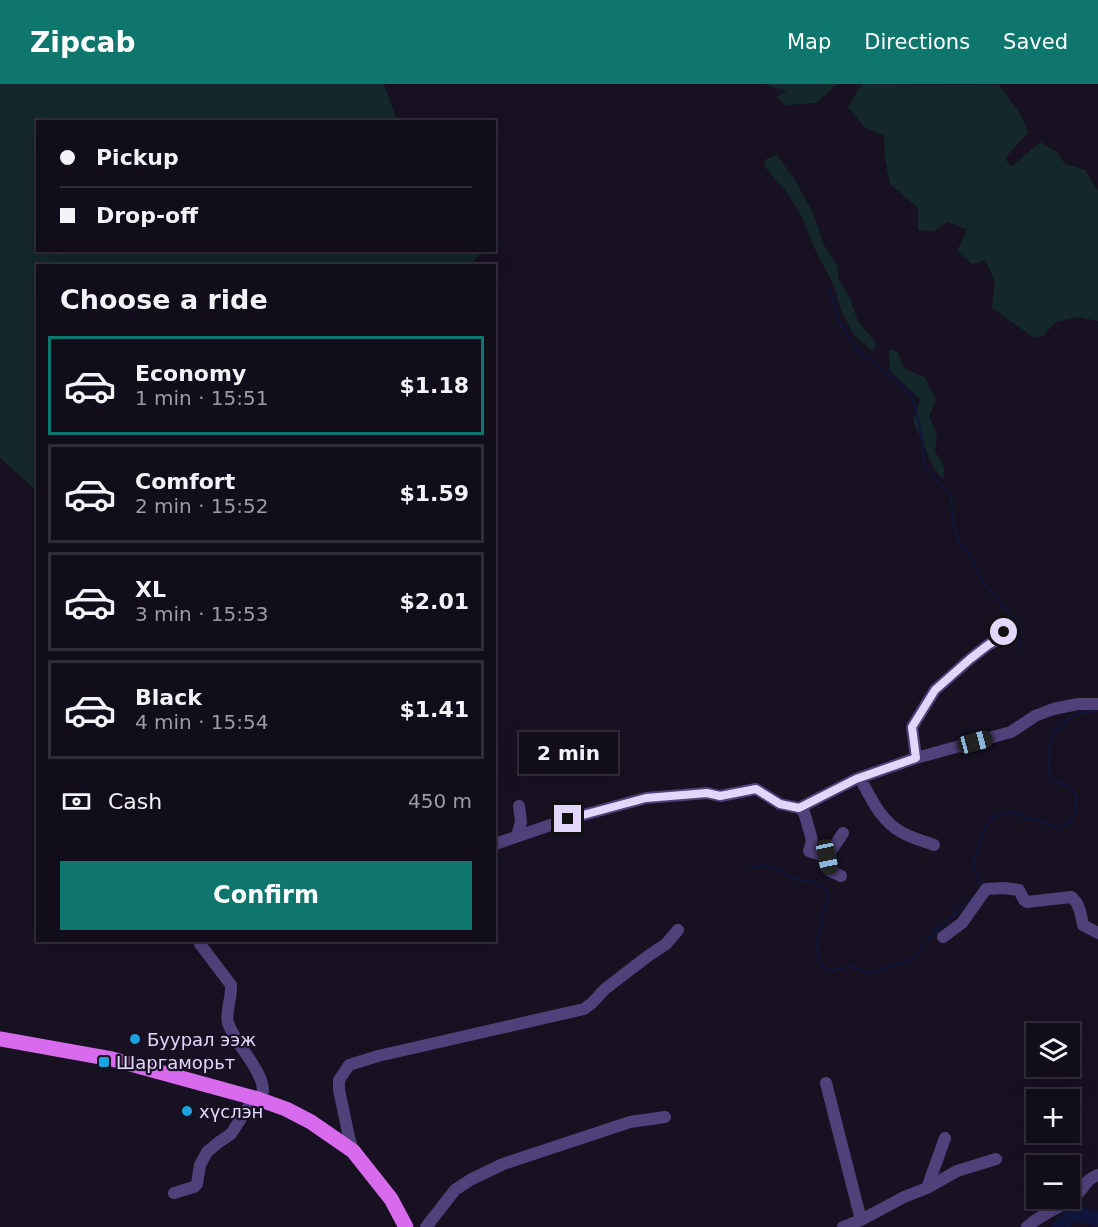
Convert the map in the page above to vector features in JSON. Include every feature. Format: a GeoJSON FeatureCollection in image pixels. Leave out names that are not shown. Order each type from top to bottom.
{"type":"FeatureCollection","features":[{"type":"Feature","properties":{"kind":"main road"},"geometry":{"type":"LineString","coordinates":[[0,1039],[112,1059],[256,1098],[286,1109],[311,1122],[353,1151],[391,1199],[406,1227]]}},
{"type":"Feature","properties":{"kind":"street"},"geometry":{"type":"LineString","coordinates":[[916,758],[912,727],[935,690],[970,659],[1000,638],[1005,628]]}},
{"type":"Feature","properties":{"kind":"street"},"geometry":{"type":"LineString","coordinates":[[799,808],[860,778],[916,758],[1011,732],[1035,716],[1053,709],[1078,704],[1098,704]]}},
{"type":"Feature","properties":{"kind":"street"},"geometry":{"type":"LineString","coordinates":[[860,778],[882,815],[893,827],[934,845]]}},
{"type":"Feature","properties":{"kind":"street"},"geometry":{"type":"LineString","coordinates":[[496,844],[568,819],[646,798],[707,793],[720,796],[756,789],[780,804],[799,808],[804,812],[812,840],[809,851],[827,857]]}},
{"type":"Feature","properties":{"kind":"street"},"geometry":{"type":"LineString","coordinates":[[517,836],[521,822],[519,806]]}},
{"type":"Feature","properties":{"kind":"street"},"geometry":{"type":"LineString","coordinates":[[842,876],[830,871],[827,857],[843,833]]}},
{"type":"Feature","properties":{"kind":"street"},"geometry":{"type":"LineString","coordinates":[[943,937],[962,923],[986,889],[1004,888],[1019,890],[1027,902],[1071,897],[1075,899],[1083,925],[1098,933]]}},
{"type":"Feature","properties":{"kind":"street"},"geometry":{"type":"LineString","coordinates":[[353,1151],[339,1090],[339,1080],[349,1065],[378,1056],[584,1009],[605,989],[666,944],[678,930]]}},
{"type":"Feature","properties":{"kind":"street"},"geometry":{"type":"LineString","coordinates":[[174,1193],[197,1184],[200,1165],[207,1152],[231,1134],[263,1090],[262,1079],[245,1054],[227,1019],[232,993],[231,985],[200,942]]}},
{"type":"Feature","properties":{"kind":"street"},"geometry":{"type":"LineString","coordinates":[[826,1083],[861,1220]]}},
{"type":"Feature","properties":{"kind":"street"},"geometry":{"type":"LineString","coordinates":[[426,1227],[455,1190],[503,1164],[630,1122],[665,1117]]}},
{"type":"Feature","properties":{"kind":"street"},"geometry":{"type":"LineString","coordinates":[[927,1188],[945,1138]]}},
{"type":"Feature","properties":{"kind":"street"},"geometry":{"type":"LineString","coordinates":[[843,1227],[927,1188],[957,1170],[996,1159]]}},
{"type":"Feature","properties":{"kind":"street"},"geometry":{"type":"LineString","coordinates":[[1027,1227],[1045,1213],[1073,1198],[1090,1178],[1098,1175]]}},
{"type":"Feature","properties":{"kind":"green space"},"geometry":{"type":"Polygon","coordinates":[[[0,84],[384,84],[397,120],[36,120],[36,252],[481,252],[472,264],[36,264],[36,490],[0,458],[0,84]]]}},
{"type":"Feature","properties":{"kind":"green space"},"geometry":{"type":"Polygon","coordinates":[[[766,84],[838,84],[816,103],[786,105],[776,97],[787,91],[766,84]]]}},
{"type":"Feature","properties":{"kind":"green space"},"geometry":{"type":"Polygon","coordinates":[[[862,84],[999,85],[1021,115],[1028,133],[1005,158],[1011,167],[1040,142],[1057,152],[1065,164],[1085,170],[1098,191],[1098,321],[1078,317],[1056,322],[1043,336],[1033,337],[992,308],[995,283],[986,260],[972,264],[957,251],[967,230],[948,222],[933,232],[918,230],[918,208],[890,184],[885,159],[884,136],[864,127],[848,107],[862,84]]]}},
{"type":"Feature","properties":{"kind":"green space"},"geometry":{"type":"Polygon","coordinates":[[[777,155],[795,180],[813,213],[825,247],[837,265],[839,280],[849,296],[858,321],[876,343],[873,352],[853,334],[842,312],[832,281],[816,252],[803,219],[786,191],[764,166],[766,159],[777,155]]]}},
{"type":"Feature","properties":{"kind":"green space"},"geometry":{"type":"Polygon","coordinates":[[[889,349],[898,352],[903,367],[925,378],[936,400],[929,417],[937,434],[935,451],[945,469],[943,480],[934,469],[913,420],[921,400],[890,371],[889,349]]]}},
{"type":"Feature","properties":{"kind":"waterway"},"geometry":{"type":"LineString","coordinates":[[828,286],[840,324],[857,349],[911,395],[923,444],[924,463],[951,496],[953,522],[959,543],[969,552],[976,572],[1020,626],[1018,651]]}},
{"type":"Feature","properties":{"kind":"waterway"},"geometry":{"type":"LineString","coordinates":[[983,884],[973,870],[974,860],[984,831],[993,817],[1001,813],[1014,812],[1059,829],[1071,820],[1076,809],[1076,797],[1070,787],[1050,780],[1049,745],[1064,722],[1080,713],[1098,711]]}},
{"type":"Feature","properties":{"kind":"waterway"},"geometry":{"type":"LineString","coordinates":[[749,868],[770,867],[795,879],[821,884],[829,899],[822,911],[820,921]]}},
{"type":"Feature","properties":{"kind":"waterway"},"geometry":{"type":"LineString","coordinates":[[823,922],[816,940],[820,964],[831,971],[851,966],[869,974],[912,959],[938,929],[972,898]]}},
{"type":"Feature","properties":{"kind":"waterway"},"geometry":{"type":"LineString","coordinates":[[1060,1227],[1073,1213],[1098,1219]]}},
{"type":"Feature","properties":{"kind":"place","name":"Буурал ээж"},"geometry":{"type":"Point","coordinates":[135,1039]}},
{"type":"Feature","properties":{"kind":"place","name":"Шаргаморьт"},"geometry":{"type":"Point","coordinates":[104,1062]}},
{"type":"Feature","properties":{"kind":"place","name":"хүслэн"},"geometry":{"type":"Point","coordinates":[187,1111]}},
{"type":"Feature","properties":{"kind":"route"},"geometry":{"type":"LineString","coordinates":[[568,819],[646,798],[707,793],[720,796],[756,789],[780,804],[799,808],[856,779],[916,758],[912,727],[935,690],[970,659],[1000,638],[1004,632]]}}]}
